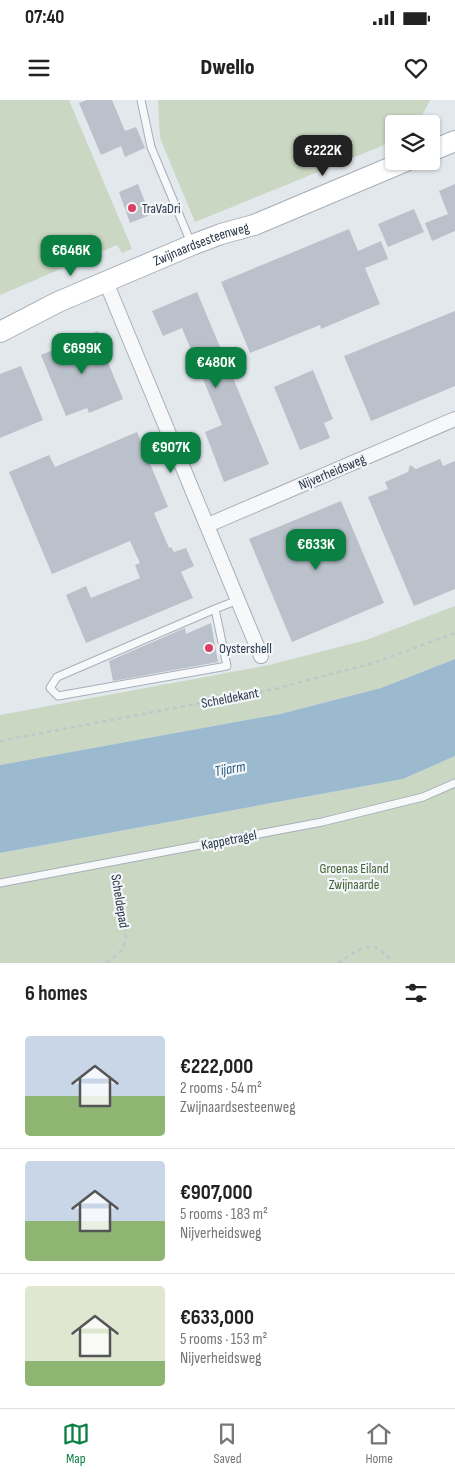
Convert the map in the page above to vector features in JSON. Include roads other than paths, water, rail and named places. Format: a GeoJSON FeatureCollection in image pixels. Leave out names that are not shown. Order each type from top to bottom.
{"type":"FeatureCollection","features":[{"type":"Feature","properties":{"kind":"main road"},"geometry":{"type":"LineString","coordinates":[[440,146],[455,140]]}},
{"type":"Feature","properties":{"kind":"main road","name":"Zwijnaardsesteenweg"},"geometry":{"type":"LineString","coordinates":[[0,332],[58,302],[192,245],[221,234],[254,225],[385,170]]}},
{"type":"Feature","properties":{"kind":"street"},"geometry":{"type":"LineString","coordinates":[[106,282],[261,656]]}},
{"type":"Feature","properties":{"kind":"street","name":"Nijverheidsweg"},"geometry":{"type":"LineString","coordinates":[[208,525],[455,419]]}},
{"type":"Feature","properties":{"kind":"lane"},"geometry":{"type":"LineString","coordinates":[[141,100],[151,147],[192,245]]}},
{"type":"Feature","properties":{"kind":"lane"},"geometry":{"type":"LineString","coordinates":[[215,609],[227,666],[58,696],[50,688],[57,677],[238,599]]}},
{"type":"Feature","properties":{"kind":"lane","name":"Kappetragel"},"geometry":{"type":"LineString","coordinates":[[0,883],[322,822],[422,797],[455,783]]}},
{"type":"Feature","properties":{"kind":"water","name":"Tijarm"},"geometry":{"type":"Polygon","coordinates":[[[455,659],[455,756],[403,779],[0,853],[0,765],[280,714],[381,688],[455,659]]]}},
{"type":"Feature","properties":{"kind":"place","name":"TraVaDri"},"geometry":{"type":"Point","coordinates":[132,208]}},
{"type":"Feature","properties":{"kind":"place","name":"Oystershell"},"geometry":{"type":"Point","coordinates":[209,648]}},
{"type":"Feature","properties":{"kind":"park label","name":"Groenas Eiland Zwijnaarde"},"geometry":{"type":"Point","coordinates":[354,876]}}]}
